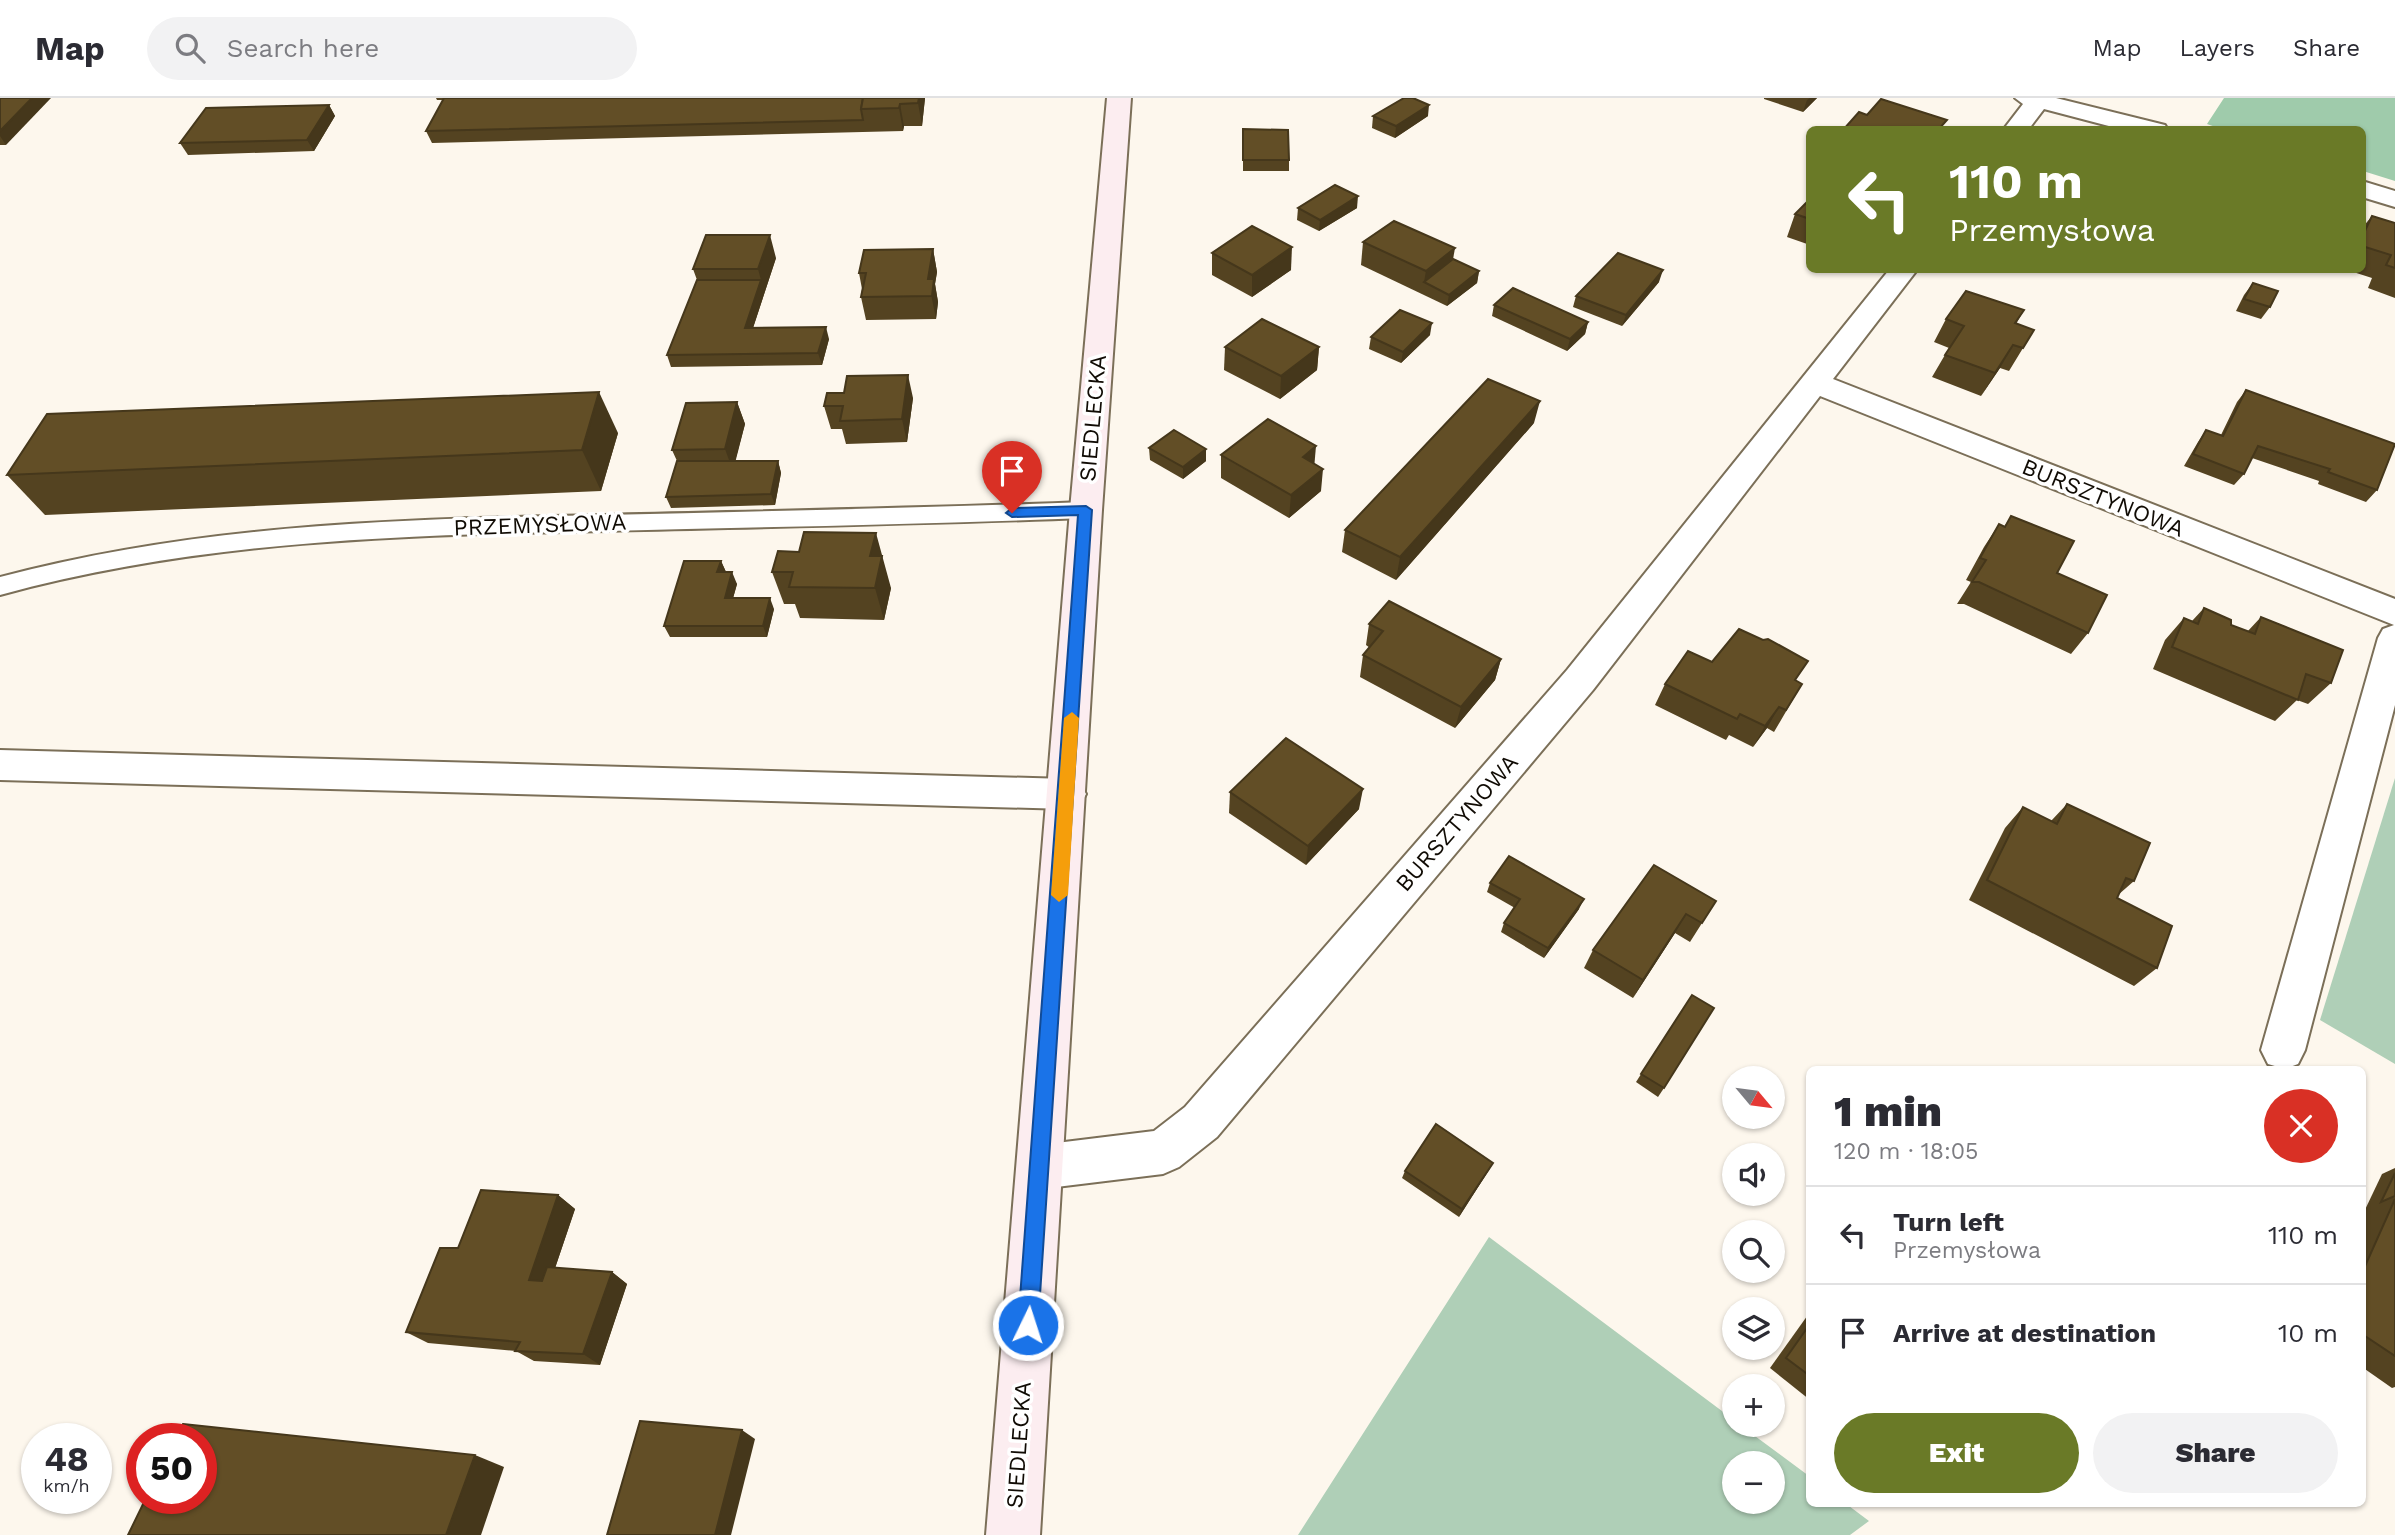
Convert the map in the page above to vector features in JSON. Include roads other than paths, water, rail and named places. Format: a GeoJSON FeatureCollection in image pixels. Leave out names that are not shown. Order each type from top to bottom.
{"type":"FeatureCollection","features":[{"type":"Feature","properties":{"kind":"main road","name":"SIEDLECKA"},"geometry":{"type":"LineString","coordinates":[[1013,1535],[1086,510],[1119,98]]}},
{"type":"Feature","properties":{"kind":"street"},"geometry":{"type":"LineString","coordinates":[[2017,126],[2033,99],[2140,126]]}},
{"type":"Feature","properties":{"kind":"street"},"geometry":{"type":"LineString","coordinates":[[2366,190],[2395,199]]}},
{"type":"Feature","properties":{"kind":"street","name":"BURSZTYNOWA"},"geometry":{"type":"LineString","coordinates":[[1040,1167],[1163,1152],[1201,1122],[1580,680],[1812,382],[1901,273]]}},
{"type":"Feature","properties":{"kind":"street","name":"BURSZTYNOWA"},"geometry":{"type":"LineString","coordinates":[[1812,382],[2395,613]]}},
{"type":"Feature","properties":{"kind":"street"},"geometry":{"type":"LineString","coordinates":[[2283,1050],[2395,638]]}},
{"type":"Feature","properties":{"kind":"street"},"geometry":{"type":"LineString","coordinates":[[0,765],[1067,794]]}},
{"type":"Feature","properties":{"kind":"lane","name":"PRZEMYSŁOWA"},"geometry":{"type":"LineString","coordinates":[[0,586],[184,545],[263,535],[1086,510]]}}]}
